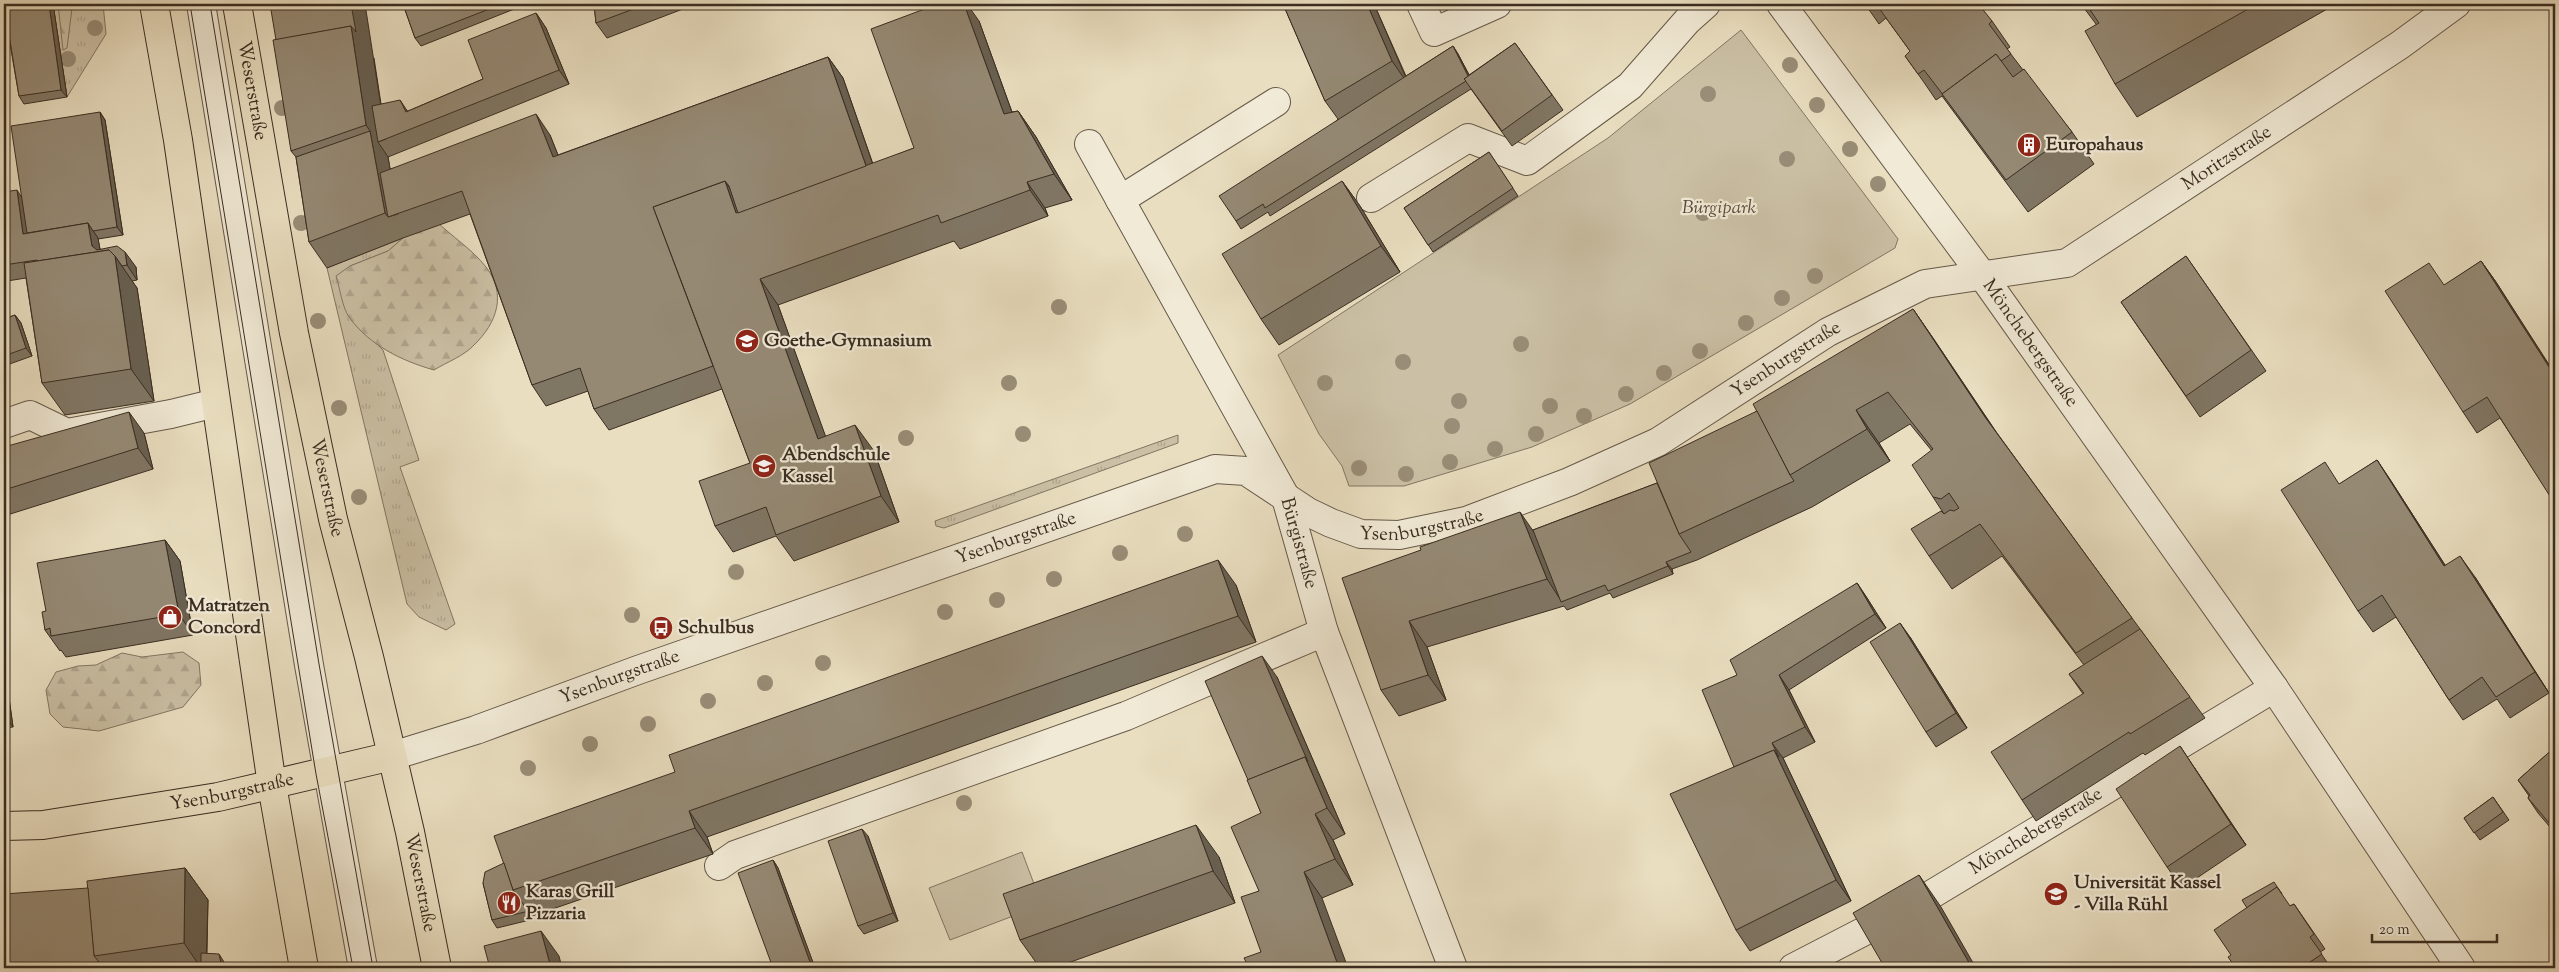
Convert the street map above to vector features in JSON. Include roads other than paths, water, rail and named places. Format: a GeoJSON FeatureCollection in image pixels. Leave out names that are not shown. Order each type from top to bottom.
{"type":"FeatureCollection","features":[{"type":"Feature","properties":{"kind":"main road"},"geometry":{"type":"LineString","coordinates":[[154,4],[178,140],[272,785],[304,968]]}},
{"type":"Feature","properties":{"kind":"main road","name":"Weserstraße"},"geometry":{"type":"LineString","coordinates":[[237,4],[296,342],[333,519],[424,894],[437,968]]}},
{"type":"Feature","properties":{"kind":"main road","name":"Ysenburgstraße"},"geometry":{"type":"LineString","coordinates":[[4,826],[43,825],[218,797],[392,756]]}},
{"type":"Feature","properties":{"kind":"street"},"geometry":{"type":"LineString","coordinates":[[201,4],[327,772],[363,968]]}},
{"type":"Feature","properties":{"kind":"street"},"geometry":{"type":"LineString","coordinates":[[1420,4],[1434,32],[1497,4]]}},
{"type":"Feature","properties":{"kind":"street"},"geometry":{"type":"LineString","coordinates":[[1371,198],[1468,138],[1527,161],[1630,86],[1687,21],[1706,4]]}},
{"type":"Feature","properties":{"kind":"street","name":"Mönchebergstraße"},"geometry":{"type":"LineString","coordinates":[[1781,4],[1982,275],[2274,688],[2461,968]]}},
{"type":"Feature","properties":{"kind":"street","name":"Moritzstraße"},"geometry":{"type":"LineString","coordinates":[[1982,275],[2067,263],[2400,45],[2456,4]]}},
{"type":"Feature","properties":{"kind":"street"},"geometry":{"type":"LineString","coordinates":[[1120,200],[1276,102]]}},
{"type":"Feature","properties":{"kind":"street","name":"Bürgistraße"},"geometry":{"type":"LineString","coordinates":[[1089,144],[1286,498],[1324,632],[1453,968]]}},
{"type":"Feature","properties":{"kind":"street","name":"Ysenburgstraße"},"geometry":{"type":"LineString","coordinates":[[392,756],[476,730],[638,670],[1215,469],[1246,471],[1286,498],[1331,523],[1361,534],[1400,535],[1466,522],[1569,482],[1658,442],[1828,332],[1925,284],[1982,275]]}},
{"type":"Feature","properties":{"kind":"street"},"geometry":{"type":"LineString","coordinates":[[4,424],[30,415],[67,433],[171,414],[216,403]]}},
{"type":"Feature","properties":{"kind":"street"},"geometry":{"type":"LineString","coordinates":[[719,866],[735,855],[1126,716],[1324,632]]}},
{"type":"Feature","properties":{"kind":"street","name":"Mönchebergstraße"},"geometry":{"type":"LineString","coordinates":[[1794,968],[1909,908],[2274,688]]}},
{"type":"Feature","properties":{"kind":"tram line"},"geometry":{"type":"LineString","coordinates":[[190,4],[316,774],[353,968]]}},
{"type":"Feature","properties":{"kind":"tram line"},"geometry":{"type":"LineString","coordinates":[[210,4],[319,664],[373,968]]}},
{"type":"Feature","properties":{"kind":"place","name":"Europahaus"},"geometry":{"type":"Point","coordinates":[2029,145]}},
{"type":"Feature","properties":{"kind":"place","name":"Goethe-Gymnasium"},"geometry":{"type":"Point","coordinates":[747,341]}},
{"type":"Feature","properties":{"kind":"place","name":"Abendschule Kassel"},"geometry":{"type":"Point","coordinates":[764,466]}},
{"type":"Feature","properties":{"kind":"place","name":"Matratzen Concord"},"geometry":{"type":"Point","coordinates":[170,617]}},
{"type":"Feature","properties":{"kind":"place","name":"Schulbus"},"geometry":{"type":"Point","coordinates":[661,628]}},
{"type":"Feature","properties":{"kind":"place","name":"Universität Kassel - Villa Rühl"},"geometry":{"type":"Point","coordinates":[2056,894]}},
{"type":"Feature","properties":{"kind":"place","name":"Karas Grill Pizzaria"},"geometry":{"type":"Point","coordinates":[509,903]}},
{"type":"Feature","properties":{"kind":"park label","name":"Bürgipark"},"geometry":{"type":"Point","coordinates":[1719,208]}}]}
